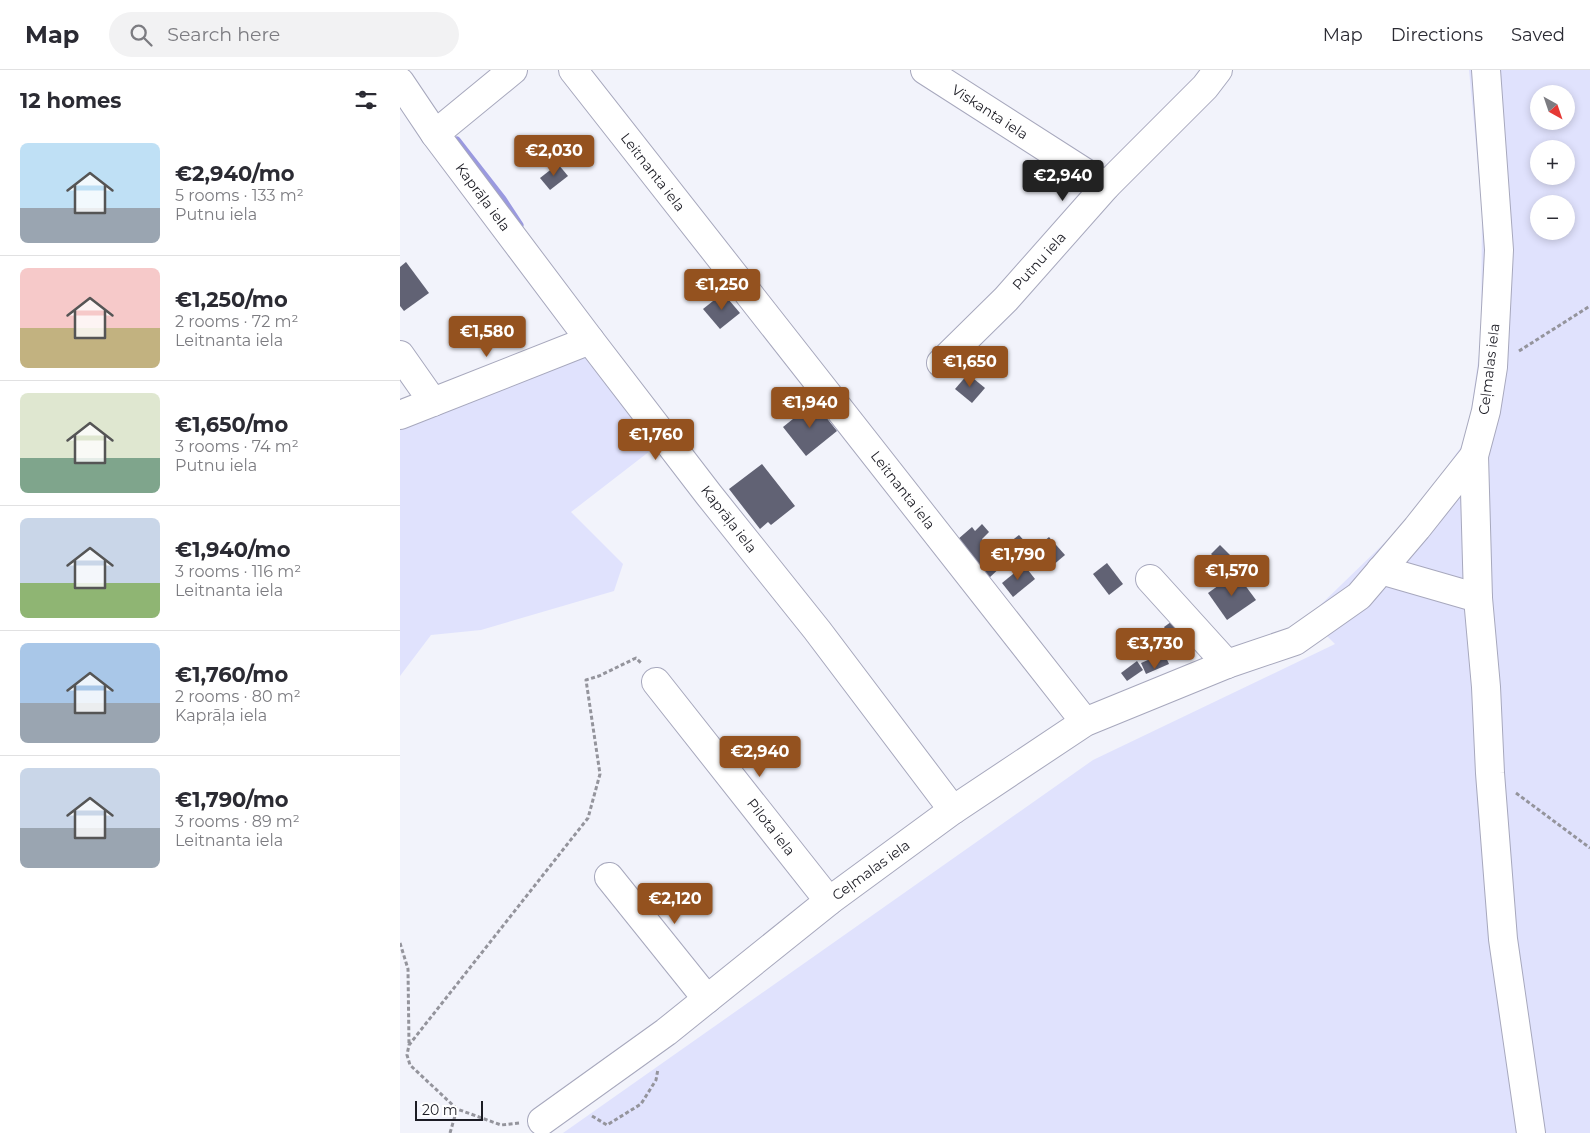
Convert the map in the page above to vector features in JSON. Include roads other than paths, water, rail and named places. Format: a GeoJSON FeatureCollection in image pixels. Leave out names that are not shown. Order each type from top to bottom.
{"type":"FeatureCollection","features":[{"type":"Feature","properties":{"kind":"street"},"geometry":{"type":"LineString","coordinates":[[435,134],[513,70]]}},
{"type":"Feature","properties":{"kind":"street","name":"Leitnanta iela"},"geometry":{"type":"LineString","coordinates":[[573,70],[1085,722]]}},
{"type":"Feature","properties":{"kind":"street","name":"Viskanta iela"},"geometry":{"type":"LineString","coordinates":[[924,70],[1106,186]]}},
{"type":"Feature","properties":{"kind":"street","name":"Putnu iela"},"geometry":{"type":"LineString","coordinates":[[941,362],[1006,299],[1106,186],[1205,87],[1218,70]]}},
{"type":"Feature","properties":{"kind":"street","name":"Ceļmalas iela"},"geometry":{"type":"LineString","coordinates":[[542,1121],[570,1103],[666,1032],[829,901],[952,810],[1085,722],[1227,664],[1295,640],[1358,596],[1417,528],[1474,456],[1486,411],[1493,367],[1499,250],[1486,70]]}},
{"type":"Feature","properties":{"kind":"street","name":"Kaprāļa iela"},"geometry":{"type":"LineString","coordinates":[[400,82],[435,134],[590,340],[816,630],[952,810]]}},
{"type":"Feature","properties":{"kind":"street"},"geometry":{"type":"LineString","coordinates":[[400,416],[590,340]]}},
{"type":"Feature","properties":{"kind":"street"},"geometry":{"type":"LineString","coordinates":[[400,355],[433,402]]}},
{"type":"Feature","properties":{"kind":"street"},"geometry":{"type":"LineString","coordinates":[[1474,456],[1478,598],[1503,939],[1531,1133]]}},
{"type":"Feature","properties":{"kind":"street"},"geometry":{"type":"LineString","coordinates":[[1381,570],[1478,598]]}},
{"type":"Feature","properties":{"kind":"street"},"geometry":{"type":"LineString","coordinates":[[1150,579],[1227,664]]}},
{"type":"Feature","properties":{"kind":"street","name":"Pilota iela"},"geometry":{"type":"LineString","coordinates":[[656,682],[829,901]]}},
{"type":"Feature","properties":{"kind":"street"},"geometry":{"type":"LineString","coordinates":[[609,877],[707,999]]}},
{"type":"Feature","properties":{"kind":"waterway"},"geometry":{"type":"LineString","coordinates":[[457,140],[503,199],[520,225]]}}]}
